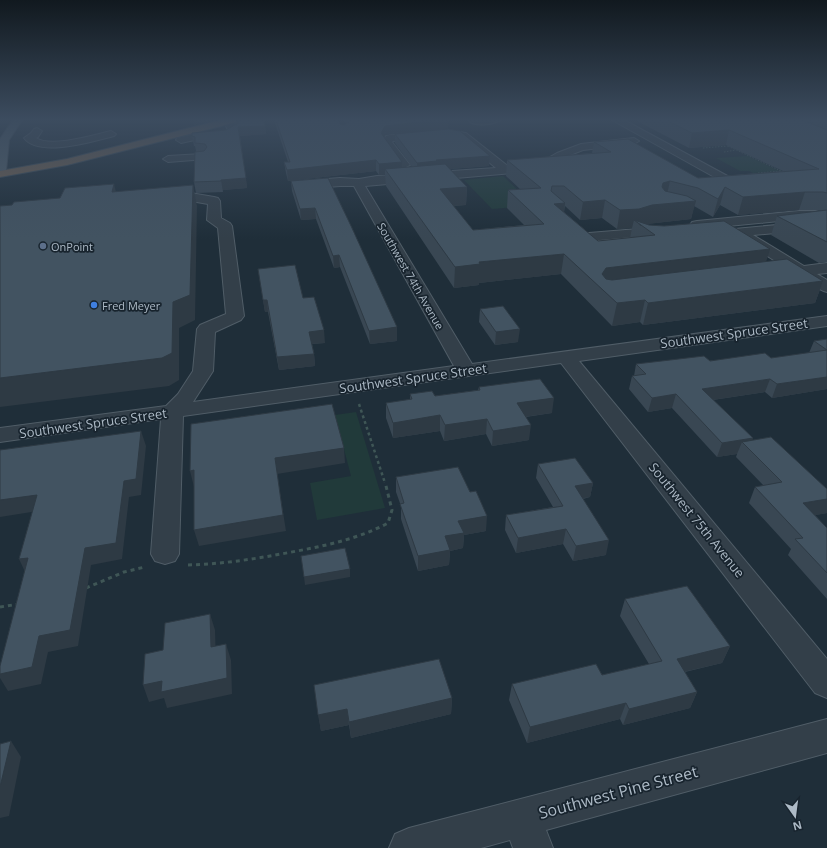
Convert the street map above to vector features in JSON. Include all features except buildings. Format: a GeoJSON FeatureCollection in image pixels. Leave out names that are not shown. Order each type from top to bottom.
{"type":"FeatureCollection","features":[{"type":"Feature","properties":{"kind":"highway"},"geometry":{"type":"LineString","coordinates":[[0,174],[48,160]]}},
{"type":"Feature","properties":{"kind":"highway"},"geometry":{"type":"LineString","coordinates":[[0,174],[77,160]]}},
{"type":"Feature","properties":{"kind":"main road"},"geometry":{"type":"LineString","coordinates":[[0,171],[1,160]]}},
{"type":"Feature","properties":{"kind":"street"},"geometry":{"type":"LineString","coordinates":[[400,160],[413,177]]}},
{"type":"Feature","properties":{"kind":"street"},"geometry":{"type":"LineString","coordinates":[[493,160],[506,170]]}},
{"type":"Feature","properties":{"kind":"street"},"geometry":{"type":"LineString","coordinates":[[292,186],[506,170],[537,166],[552,160]]}},
{"type":"Feature","properties":{"kind":"street"},"geometry":{"type":"LineString","coordinates":[[689,160],[729,181]]}},
{"type":"Feature","properties":{"kind":"street","name":"Southwest 74th Avenue"},"geometry":{"type":"LineString","coordinates":[[360,182],[359,185],[466,370]]}},
{"type":"Feature","properties":{"kind":"street"},"geometry":{"type":"LineString","coordinates":[[149,194],[164,193],[214,201],[214,220],[225,226],[235,316],[206,329],[203,371],[185,398],[172,412],[158,560]]}},
{"type":"Feature","properties":{"kind":"street"},"geometry":{"type":"LineString","coordinates":[[694,214],[737,232],[827,287]]}},
{"type":"Feature","properties":{"kind":"street"},"geometry":{"type":"LineString","coordinates":[[799,214],[816,215],[826,219],[820,225],[737,232],[688,231],[716,223],[799,214]]}},
{"type":"Feature","properties":{"kind":"street"},"geometry":{"type":"LineString","coordinates":[[578,228],[600,247]]}},
{"type":"Feature","properties":{"kind":"street"},"geometry":{"type":"LineString","coordinates":[[588,237],[646,234]]}},
{"type":"Feature","properties":{"kind":"street"},"geometry":{"type":"LineString","coordinates":[[763,276],[827,268]]}},
{"type":"Feature","properties":{"kind":"street","name":"Southwest Spruce Street"},"geometry":{"type":"LineString","coordinates":[[0,435],[827,321]]}},
{"type":"Feature","properties":{"kind":"street","name":"Southwest 75th Avenue"},"geometry":{"type":"LineString","coordinates":[[566,357],[827,683]]}},
{"type":"Feature","properties":{"kind":"street","name":"Southwest Pine Street"},"geometry":{"type":"LineString","coordinates":[[409,848],[527,833],[827,736]]}},
{"type":"Feature","properties":{"kind":"path"},"geometry":{"type":"LineString","coordinates":[[758,160],[788,174]]}},
{"type":"Feature","properties":{"kind":"path"},"geometry":{"type":"LineString","coordinates":[[762,176],[758,173],[782,171]]}},
{"type":"Feature","properties":{"kind":"path"},"geometry":{"type":"LineString","coordinates":[[187,565],[232,563],[342,542],[375,531],[388,523],[392,510],[390,498],[354,386]]}},
{"type":"Feature","properties":{"kind":"path"},"geometry":{"type":"LineString","coordinates":[[80,591],[124,572],[158,560]]}},
{"type":"Feature","properties":{"kind":"path"},"geometry":{"type":"LineString","coordinates":[[0,607],[26,604]]}},
{"type":"Feature","properties":{"kind":"green space"},"geometry":{"type":"Polygon","coordinates":[[[719,160],[755,160],[779,171],[753,173],[749,171],[740,171],[719,160]]]}},
{"type":"Feature","properties":{"kind":"green space"},"geometry":{"type":"Polygon","coordinates":[[[503,176],[519,191],[553,204],[492,209],[464,180],[503,176]]]}},
{"type":"Feature","properties":{"kind":"green space"},"geometry":{"type":"Polygon","coordinates":[[[356,412],[385,508],[317,520],[310,483],[351,476],[335,415],[356,412]]]}},
{"type":"Feature","properties":{"kind":"place","name":"OnPoint"},"geometry":{"type":"Point","coordinates":[43,246]}},
{"type":"Feature","properties":{"kind":"place","name":"Fred Meyer"},"geometry":{"type":"Point","coordinates":[94,305]}}]}
